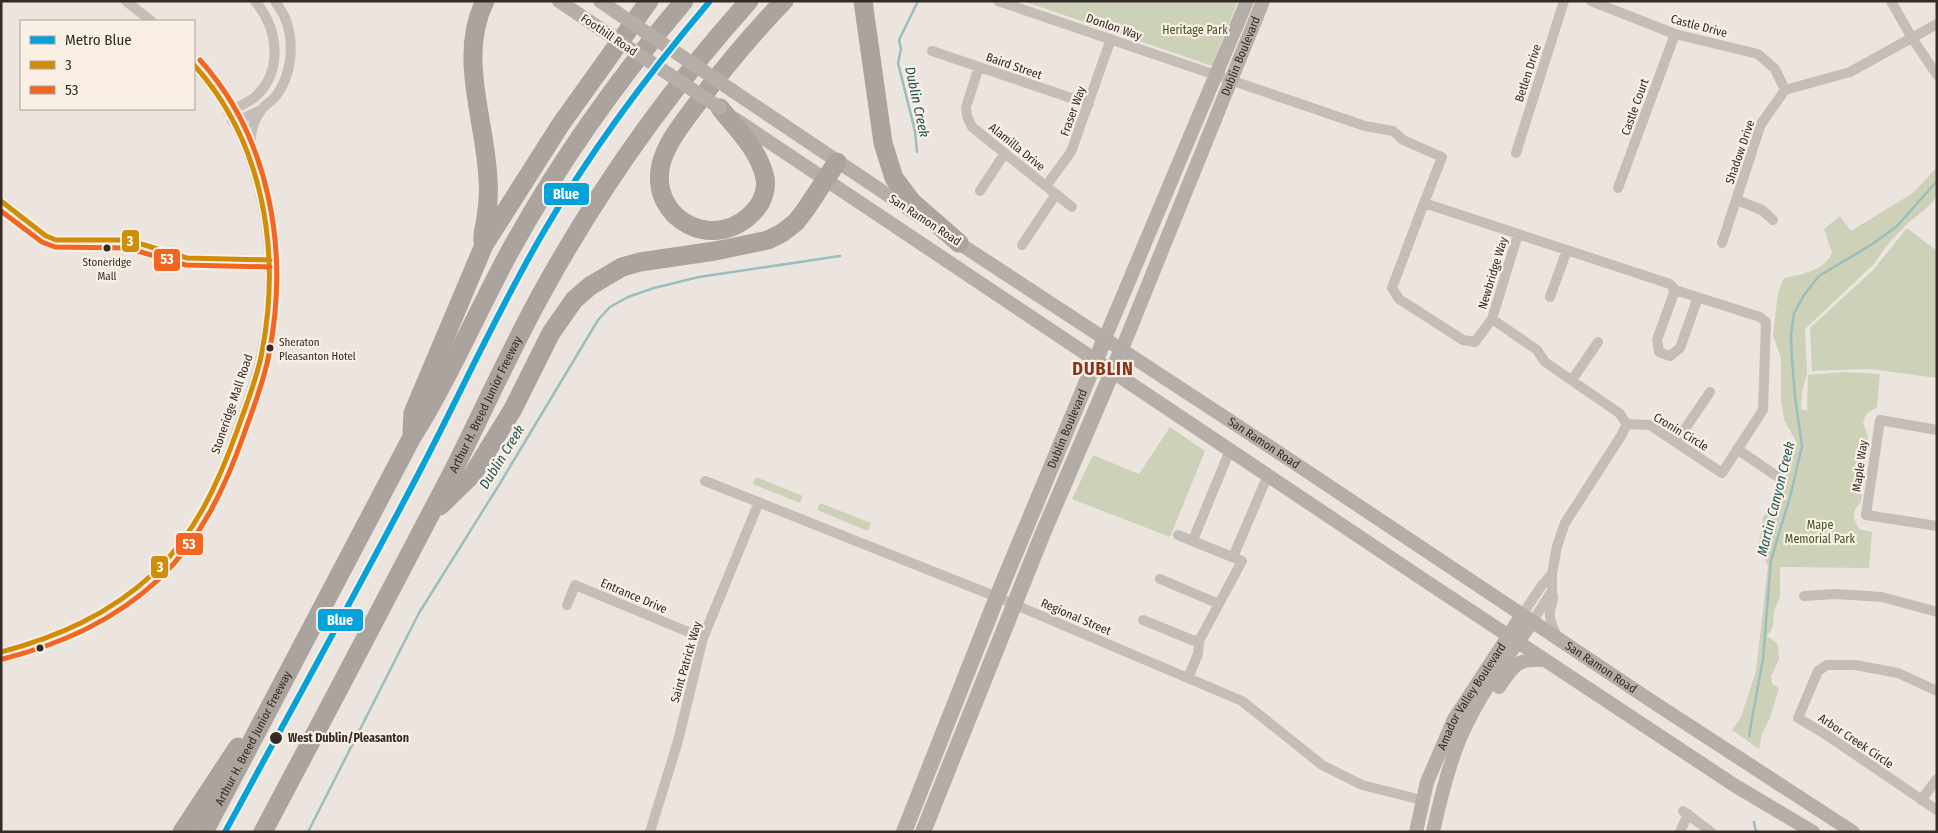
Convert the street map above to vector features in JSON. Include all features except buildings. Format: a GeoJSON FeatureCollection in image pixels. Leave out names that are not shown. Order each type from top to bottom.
{"type":"FeatureCollection","features":[{"type":"Feature","properties":{"kind":"highway"},"geometry":{"type":"LineString","coordinates":[[484,245],[482,236],[486,220],[488,180],[473,64],[473,34],[478,15],[485,1]]}},
{"type":"Feature","properties":{"kind":"highway"},"geometry":{"type":"LineString","coordinates":[[412,437],[413,413],[484,245],[561,124],[649,1]]}},
{"type":"Feature","properties":{"kind":"highway","name":"Arthur H. Breed Junior Freeway"},"geometry":{"type":"LineString","coordinates":[[204,832],[412,437],[425,416],[502,266],[538,203],[596,114],[684,1]]}},
{"type":"Feature","properties":{"kind":"highway","name":"Arthur H. Breed Junior Freeway"},"geometry":{"type":"LineString","coordinates":[[263,832],[430,515],[518,339],[571,242],[630,151],[662,107],[699,59],[749,1]]}},
{"type":"Feature","properties":{"kind":"highway"},"geometry":{"type":"LineString","coordinates":[[720,108],[757,156],[765,178],[764,192],[759,206],[738,226],[710,231],[684,223],[667,204],[662,193],[660,180],[661,165],[665,151],[711,85],[758,28],[784,1]]}},
{"type":"Feature","properties":{"kind":"highway"},"geometry":{"type":"LineString","coordinates":[[863,1],[883,143],[894,178],[912,202],[959,243]]}},
{"type":"Feature","properties":{"kind":"highway"},"geometry":{"type":"LineString","coordinates":[[430,515],[473,474],[512,409],[551,333],[574,300],[590,286],[622,267],[640,262],[715,251],[768,240],[796,222],[837,162]]}},
{"type":"Feature","properties":{"kind":"highway"},"geometry":{"type":"LineString","coordinates":[[182,832],[228,760],[276,696]]}},
{"type":"Feature","properties":{"kind":"main road","name":"Foothill Road"},"geometry":{"type":"LineString","coordinates":[[559,1],[660,69]]}},
{"type":"Feature","properties":{"kind":"main road","name":"Foothill Road"},"geometry":{"type":"LineString","coordinates":[[600,1],[674,51]]}},
{"type":"Feature","properties":{"kind":"main road","name":"Dublin Boulevard"},"geometry":{"type":"LineString","coordinates":[[904,832],[997,597],[1247,1]]}},
{"type":"Feature","properties":{"kind":"main road","name":"Dublin Boulevard"},"geometry":{"type":"LineString","coordinates":[[923,832],[1014,605],[1113,372],[1263,1]]}},
{"type":"Feature","properties":{"kind":"main road","name":"San Ramon Road"},"geometry":{"type":"LineString","coordinates":[[674,51],[959,243],[1559,640],[1854,832]]}},
{"type":"Feature","properties":{"kind":"main road","name":"San Ramon Road"},"geometry":{"type":"LineString","coordinates":[[660,69],[1734,785],[1813,832]]}},
{"type":"Feature","properties":{"kind":"main road","name":"Amador Valley Boulevard"},"geometry":{"type":"LineString","coordinates":[[1433,832],[1439,804],[1454,755],[1470,716],[1527,618]]}},
{"type":"Feature","properties":{"kind":"main road","name":"Amador Valley Boulevard"},"geometry":{"type":"LineString","coordinates":[[1416,832],[1422,800],[1454,718],[1514,638]]}},
{"type":"Feature","properties":{"kind":"main road"},"geometry":{"type":"LineString","coordinates":[[1470,716],[1482,713],[1519,662],[1530,659],[1546,660]]}},
{"type":"Feature","properties":{"kind":"street"},"geometry":{"type":"LineString","coordinates":[[126,1],[150,20]]}},
{"type":"Feature","properties":{"kind":"street"},"geometry":{"type":"LineString","coordinates":[[230,116],[255,98],[265,86],[273,70],[275,54],[269,20],[256,1]]}},
{"type":"Feature","properties":{"kind":"street"},"geometry":{"type":"LineString","coordinates":[[252,167],[250,135],[262,109],[277,95],[286,76],[290,58],[290,38],[285,18],[275,1]]}},
{"type":"Feature","properties":{"kind":"street","name":"Donlon Way"},"geometry":{"type":"LineString","coordinates":[[998,1],[1365,126],[1393,131],[1403,140],[1442,157],[1424,203]]}},
{"type":"Feature","properties":{"kind":"street","name":"Betlen Drive"},"geometry":{"type":"LineString","coordinates":[[1516,153],[1564,1]]}},
{"type":"Feature","properties":{"kind":"street","name":"Castle Drive"},"geometry":{"type":"LineString","coordinates":[[1591,1],[1675,34],[1758,54],[1775,69],[1785,90]]}},
{"type":"Feature","properties":{"kind":"street"},"geometry":{"type":"LineString","coordinates":[[1891,1],[1912,38],[1937,75]]}},
{"type":"Feature","properties":{"kind":"street"},"geometry":{"type":"LineString","coordinates":[[1785,90],[1850,72],[1937,24]]}},
{"type":"Feature","properties":{"kind":"street","name":"Castle Court"},"geometry":{"type":"LineString","coordinates":[[1618,188],[1675,34]]}},
{"type":"Feature","properties":{"kind":"street","name":"Fraser Way"},"geometry":{"type":"LineString","coordinates":[[1046,186],[1071,152],[1111,39]]}},
{"type":"Feature","properties":{"kind":"street","name":"Baird Street"},"geometry":{"type":"LineString","coordinates":[[932,51],[1089,104]]}},
{"type":"Feature","properties":{"kind":"street","name":"Stoneridge Mall Road"},"geometry":{"type":"LineString","coordinates":[[1,652],[63,634],[89,622],[126,597],[164,563],[185,539],[215,489],[255,380],[263,348],[268,313],[270,260],[260,194],[252,167],[230,116],[220,97],[195,65]]}},
{"type":"Feature","properties":{"kind":"street","name":"Alamilla Drive"},"geometry":{"type":"LineString","coordinates":[[979,67],[966,107],[966,116],[972,127],[1072,207]]}},
{"type":"Feature","properties":{"kind":"street","name":"Shadow Drive"},"geometry":{"type":"LineString","coordinates":[[1722,243],[1760,124],[1785,90]]}},
{"type":"Feature","properties":{"kind":"street"},"geometry":{"type":"LineString","coordinates":[[230,116],[244,118],[262,109]]}},
{"type":"Feature","properties":{"kind":"street"},"geometry":{"type":"LineString","coordinates":[[980,191],[1005,154]]}},
{"type":"Feature","properties":{"kind":"street"},"geometry":{"type":"LineString","coordinates":[[1022,245],[1056,194]]}},
{"type":"Feature","properties":{"kind":"street"},"geometry":{"type":"LineString","coordinates":[[1737,200],[1762,210],[1773,220]]}},
{"type":"Feature","properties":{"kind":"street"},"geometry":{"type":"LineString","coordinates":[[1424,203],[1392,288],[1399,299],[1463,340],[1475,342],[1492,319],[1536,350],[1545,362],[1619,413],[1627,424]]}},
{"type":"Feature","properties":{"kind":"street","name":"Cronin Circle"},"geometry":{"type":"LineString","coordinates":[[1424,203],[1670,284],[1675,290],[1760,317],[1766,322],[1763,410],[1722,473],[1650,425],[1627,424]]}},
{"type":"Feature","properties":{"kind":"street","name":"Newbridge Way"},"geometry":{"type":"LineString","coordinates":[[1492,319],[1518,234]]}},
{"type":"Feature","properties":{"kind":"street"},"geometry":{"type":"LineString","coordinates":[[1550,297],[1567,250]]}},
{"type":"Feature","properties":{"kind":"street"},"geometry":{"type":"LineString","coordinates":[[1675,290],[1657,340],[1659,352],[1670,356],[1680,348],[1698,297]]}},
{"type":"Feature","properties":{"kind":"street"},"geometry":{"type":"LineString","coordinates":[[1572,380],[1598,342]]}},
{"type":"Feature","properties":{"kind":"street"},"geometry":{"type":"LineString","coordinates":[[1676,442],[1710,392]]}},
{"type":"Feature","properties":{"kind":"street","name":"Maple Way"},"geometry":{"type":"LineString","coordinates":[[1937,430],[1880,420],[1866,515],[1937,526]]}},
{"type":"Feature","properties":{"kind":"street","name":"Amador Valley Boulevard"},"geometry":{"type":"LineString","coordinates":[[1559,640],[1550,616],[1550,608],[1554,601],[1552,574],[1557,546],[1564,523],[1627,424]]}},
{"type":"Feature","properties":{"kind":"street"},"geometry":{"type":"LineString","coordinates":[[1738,449],[1778,477]]}},
{"type":"Feature","properties":{"kind":"street"},"geometry":{"type":"LineString","coordinates":[[1193,540],[1230,450]]}},
{"type":"Feature","properties":{"kind":"street"},"geometry":{"type":"LineString","coordinates":[[1233,557],[1268,475]]}},
{"type":"Feature","properties":{"kind":"street","name":"Regional Street"},"geometry":{"type":"LineString","coordinates":[[705,481],[997,597],[1242,701],[1322,765],[1362,785],[1422,800]]}},
{"type":"Feature","properties":{"kind":"street","name":"Saint Patrick Way"},"geometry":{"type":"LineString","coordinates":[[650,832],[678,741],[703,638],[759,502]]}},
{"type":"Feature","properties":{"kind":"street"},"geometry":{"type":"LineString","coordinates":[[1178,535],[1242,560],[1199,641],[1198,654],[1188,678]]}},
{"type":"Feature","properties":{"kind":"street","name":"Amador Valley Boulevard"},"geometry":{"type":"LineString","coordinates":[[1527,618],[1542,585],[1552,574]]}},
{"type":"Feature","properties":{"kind":"street"},"geometry":{"type":"LineString","coordinates":[[1160,579],[1219,604]]}},
{"type":"Feature","properties":{"kind":"street","name":"Entrance Drive"},"geometry":{"type":"LineString","coordinates":[[567,605],[575,585],[703,638]]}},
{"type":"Feature","properties":{"kind":"street","name":"Amador Valley Boulevard"},"geometry":{"type":"LineString","coordinates":[[1527,618],[1552,591]]}},
{"type":"Feature","properties":{"kind":"street"},"geometry":{"type":"LineString","coordinates":[[1804,596],[1836,594],[1882,597],[1937,612]]}},
{"type":"Feature","properties":{"kind":"street"},"geometry":{"type":"LineString","coordinates":[[1143,620],[1192,640],[1199,641]]}},
{"type":"Feature","properties":{"kind":"street","name":"Arbor Creek Circle"},"geometry":{"type":"LineString","coordinates":[[1937,690],[1898,673],[1855,665],[1827,665],[1818,671],[1798,718],[1825,734],[1937,810]]}},
{"type":"Feature","properties":{"kind":"street"},"geometry":{"type":"LineString","coordinates":[[1922,800],[1937,779]]}},
{"type":"Feature","properties":{"kind":"street"},"geometry":{"type":"LineString","coordinates":[[1680,832],[1686,813],[1711,832]]}},
{"type":"Feature","properties":{"kind":"green space","name":"Heritage Park"},"geometry":{"type":"Polygon","coordinates":[[[1023,1],[1238,1],[1212,66],[1023,1]]]}},
{"type":"Feature","properties":{"kind":"green space","name":"Mape Memorial Park"},"geometry":{"type":"Polygon","coordinates":[[[1937,167],[1937,196],[1929,206],[1907,224],[1889,243],[1873,265],[1805,329],[1807,373],[1802,392],[1801,409],[1807,411],[1808,375],[1843,372],[1880,374],[1877,407],[1866,414],[1863,423],[1868,436],[1861,502],[1854,512],[1855,522],[1859,529],[1872,532],[1869,568],[1780,567],[1780,597],[1774,611],[1773,627],[1767,636],[1778,644],[1779,659],[1771,676],[1772,684],[1779,688],[1770,718],[1762,734],[1759,749],[1732,730],[1741,717],[1756,671],[1768,566],[1759,545],[1763,518],[1786,478],[1796,441],[1784,420],[1781,400],[1781,358],[1773,335],[1778,293],[1784,278],[1812,271],[1829,259],[1832,253],[1824,229],[1840,216],[1851,231],[1913,193],[1937,167]]]}},
{"type":"Feature","properties":{"kind":"green space"},"geometry":{"type":"Polygon","coordinates":[[[1907,228],[1937,251],[1937,378],[1870,369],[1812,371],[1810,328],[1873,270],[1907,228]]]}},
{"type":"Feature","properties":{"kind":"green space"},"geometry":{"type":"Polygon","coordinates":[[[1170,427],[1205,451],[1170,537],[1072,499],[1093,455],[1139,474],[1170,427]]]}},
{"type":"Feature","properties":{"kind":"green space"},"geometry":{"type":"Polygon","coordinates":[[[756,477],[803,496],[800,503],[753,484],[756,477]]]}},
{"type":"Feature","properties":{"kind":"green space"},"geometry":{"type":"Polygon","coordinates":[[[820,503],[871,523],[868,531],[817,510],[820,503]]]}},
{"type":"Feature","properties":{"kind":"waterway","name":"Dublin Creek"},"geometry":{"type":"LineString","coordinates":[[917,152],[915,131],[898,63],[901,49],[899,40],[918,1]]}},
{"type":"Feature","properties":{"kind":"waterway","name":"Martin Canyon Creek"},"geometry":{"type":"LineString","coordinates":[[1749,736],[1763,659],[1771,560],[1790,497],[1802,446],[1792,359],[1791,334],[1794,313],[1804,295],[1819,276],[1874,243],[1897,226],[1937,181]]}},
{"type":"Feature","properties":{"kind":"waterway","name":"Dublin Creek"},"geometry":{"type":"LineString","coordinates":[[308,832],[419,613],[499,485],[598,320],[610,307],[628,297],[654,288],[699,277],[840,256]]}},
{"type":"Feature","properties":{"kind":"waterway","name":"Martin Canyon Creek"},"geometry":{"type":"LineString","coordinates":[[1754,822],[1756,832]]}},
{"type":"Feature","properties":{"kind":"metro line","name":"Blue"},"geometry":{"type":"LineString","coordinates":[[225,832],[350,603],[438,436],[496,319],[561,202],[621,113],[664,56],[710,1]]}},
{"type":"Feature","properties":{"kind":"transit line","name":"53"},"geometry":{"type":"LineString","coordinates":[[3,659],[46,646],[105,619],[142,594],[174,564],[199,530],[220,493],[237,454],[258,395],[267,364],[275,315],[277,276],[275,237],[269,198],[258,161],[244,125],[224,91],[200,60]]}},
{"type":"Feature","properties":{"kind":"transit line","name":"3"},"geometry":{"type":"LineString","coordinates":[[1,652],[43,639],[101,612],[137,588],[169,558],[193,525],[213,489],[230,451],[254,382],[262,352],[269,276],[267,238],[261,200],[251,163],[237,128],[218,95],[195,66]]}},
{"type":"Feature","properties":{"kind":"transit line","name":"3"},"geometry":{"type":"LineString","coordinates":[[1,201],[46,236],[56,240],[128,240],[187,258],[270,260]]}},
{"type":"Feature","properties":{"kind":"transit line","name":"53"},"geometry":{"type":"LineString","coordinates":[[1,211],[42,242],[55,247],[127,248],[186,265],[270,267]]}},
{"type":"Feature","properties":{"kind":"place","name":"Stoneridge Mall"},"geometry":{"type":"Point","coordinates":[107,248]}},
{"type":"Feature","properties":{"kind":"place","name":"Sheraton Pleasanton Hotel"},"geometry":{"type":"Point","coordinates":[270,348]}},
{"type":"Feature","properties":{"kind":"place","name":"West Dublin/Pleasanton"},"geometry":{"type":"Point","coordinates":[276,738]}},
{"type":"Feature","properties":{"kind":"district","name":"DUBLIN"},"geometry":{"type":"Point","coordinates":[1103,369]}}]}
